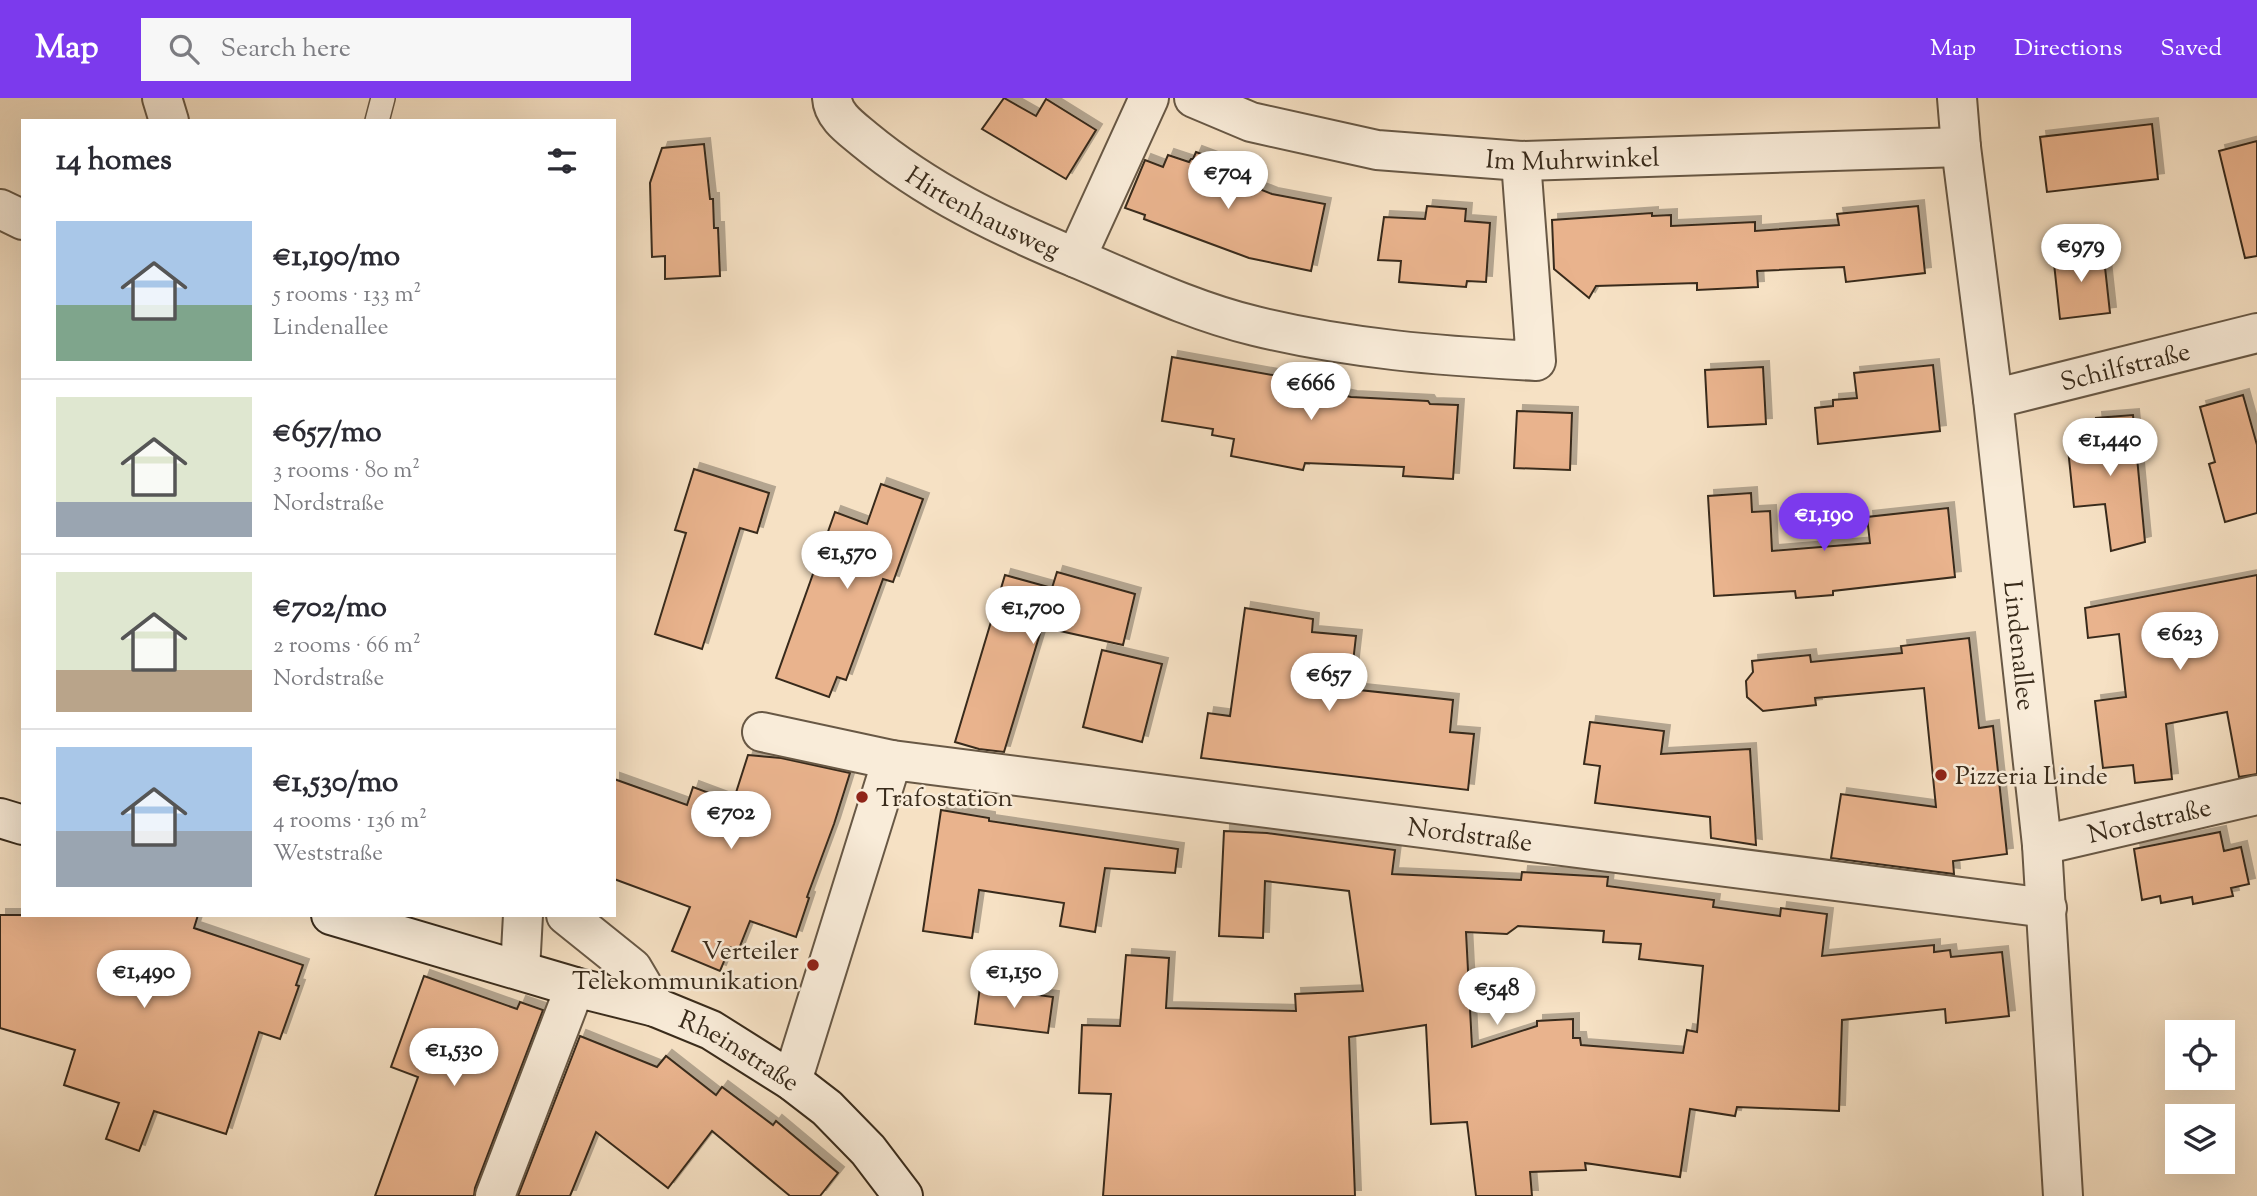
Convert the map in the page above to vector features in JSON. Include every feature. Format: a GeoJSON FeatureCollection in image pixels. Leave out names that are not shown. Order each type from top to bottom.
{"type":"FeatureCollection","features":[{"type":"Feature","properties":{"kind":"street"},"geometry":{"type":"LineString","coordinates":[[162,98],[168,119]]}},
{"type":"Feature","properties":{"kind":"street","name":"Hirtenhausweg"},"geometry":{"type":"LineString","coordinates":[[832,98],[832,107],[847,125],[912,176],[1006,228],[1076,258],[1149,98]]}},
{"type":"Feature","properties":{"kind":"street","name":"Im Muhrwinkel"},"geometry":{"type":"LineString","coordinates":[[1194,98],[1251,122],[1377,149],[1521,161],[1961,147]]}},
{"type":"Feature","properties":{"kind":"street","name":"Lindenallee"},"geometry":{"type":"LineString","coordinates":[[1957,98],[2042,845],[2063,1196]]}},
{"type":"Feature","properties":{"kind":"street"},"geometry":{"type":"LineString","coordinates":[[1076,258],[1194,307],[1254,326],[1317,339],[1424,355],[1536,361],[1521,161]]}},
{"type":"Feature","properties":{"kind":"street"},"geometry":{"type":"LineString","coordinates":[[0,209],[21,219]]}},
{"type":"Feature","properties":{"kind":"street","name":"Schilfstraße"},"geometry":{"type":"LineString","coordinates":[[1993,399],[2257,333]]}},
{"type":"Feature","properties":{"kind":"street","name":"Nordstraße"},"geometry":{"type":"LineString","coordinates":[[762,732],[892,760],[2047,908]]}},
{"type":"Feature","properties":{"kind":"street"},"geometry":{"type":"LineString","coordinates":[[792,1081],[892,760]]}},
{"type":"Feature","properties":{"kind":"street","name":"Nordstraße"},"geometry":{"type":"LineString","coordinates":[[2042,845],[2257,795]]}},
{"type":"Feature","properties":{"kind":"street"},"geometry":{"type":"LineString","coordinates":[[0,818],[21,824]]}},
{"type":"Feature","properties":{"kind":"street","name":"Rheinstraße"},"geometry":{"type":"LineString","coordinates":[[338,917],[575,987],[655,1007],[711,1030],[792,1081],[827,1108],[868,1150],[903,1196]]}},
{"type":"Feature","properties":{"kind":"street"},"geometry":{"type":"LineString","coordinates":[[520,971],[523,917]]}},
{"type":"Feature","properties":{"kind":"street"},"geometry":{"type":"LineString","coordinates":[[568,917],[632,968],[655,1007]]}},
{"type":"Feature","properties":{"kind":"street"},"geometry":{"type":"LineString","coordinates":[[495,1196],[575,987]]}},
{"type":"Feature","properties":{"kind":"lane"},"geometry":{"type":"LineString","coordinates":[[378,119],[383,98]]}},
{"type":"Feature","properties":{"kind":"building"},"geometry":{"type":"Polygon","coordinates":[[[1004,98],[1036,116],[1046,99],[1096,130],[1066,179],[982,129],[1004,98]]]}},
{"type":"Feature","properties":{"kind":"building"},"geometry":{"type":"Polygon","coordinates":[[[2152,124],[2158,179],[2047,192],[2040,137],[2152,124]]]}},
{"type":"Feature","properties":{"kind":"building"},"geometry":{"type":"Polygon","coordinates":[[[2257,141],[2257,256],[2245,258],[2219,151],[2257,141]]]}},
{"type":"Feature","properties":{"kind":"building"},"geometry":{"type":"Polygon","coordinates":[[[704,144],[710,199],[713,199],[714,228],[718,228],[720,276],[665,279],[665,256],[652,257],[650,183],[662,148],[704,144]]]}},
{"type":"Feature","properties":{"kind":"building"},"geometry":{"type":"Polygon","coordinates":[[[1196,152],[1228,164],[1225,171],[1227,176],[1272,194],[1325,204],[1311,271],[1249,258],[1144,219],[1145,215],[1125,208],[1145,160],[1163,167],[1168,155],[1189,162],[1196,152]]]}},
{"type":"Feature","properties":{"kind":"building"},"geometry":{"type":"Polygon","coordinates":[[[1427,206],[1466,209],[1465,221],[1490,223],[1486,282],[1467,281],[1466,287],[1399,282],[1401,261],[1378,260],[1384,217],[1425,219],[1427,206]]]}},
{"type":"Feature","properties":{"kind":"building"},"geometry":{"type":"Polygon","coordinates":[[[1918,206],[1925,273],[1846,282],[1844,267],[1757,271],[1758,287],[1697,290],[1697,283],[1596,286],[1589,298],[1554,269],[1552,220],[1652,213],[1652,216],[1671,215],[1671,226],[1755,222],[1755,231],[1839,225],[1837,214],[1918,206]]]}},
{"type":"Feature","properties":{"kind":"building"},"geometry":{"type":"Polygon","coordinates":[[[2103,249],[2110,313],[2060,319],[2053,254],[2103,249]]]}},
{"type":"Feature","properties":{"kind":"building"},"geometry":{"type":"Polygon","coordinates":[[[1172,357],[1289,378],[1288,383],[1351,397],[1458,405],[1453,479],[1403,476],[1404,467],[1305,463],[1303,470],[1231,456],[1234,439],[1212,435],[1213,429],[1162,421],[1172,357]]]}},
{"type":"Feature","properties":{"kind":"building"},"geometry":{"type":"Polygon","coordinates":[[[1933,365],[1940,431],[1818,444],[1815,408],[1833,406],[1833,400],[1857,398],[1854,373],[1933,365]]]}},
{"type":"Feature","properties":{"kind":"building"},"geometry":{"type":"Polygon","coordinates":[[[1763,367],[1766,424],[1708,427],[1705,370],[1763,367]]]}},
{"type":"Feature","properties":{"kind":"building"},"geometry":{"type":"Polygon","coordinates":[[[2243,395],[2257,445],[2257,513],[2225,522],[2209,464],[2215,462],[2200,407],[2243,395]]]}},
{"type":"Feature","properties":{"kind":"building"},"geometry":{"type":"Polygon","coordinates":[[[1517,411],[1572,413],[1570,470],[1514,468],[1517,411]]]}},
{"type":"Feature","properties":{"kind":"building"},"geometry":{"type":"Polygon","coordinates":[[[2133,415],[2145,542],[2111,551],[2105,504],[2074,507],[2067,439],[2098,436],[2096,418],[2133,415]]]}},
{"type":"Feature","properties":{"kind":"building"},"geometry":{"type":"Polygon","coordinates":[[[694,469],[769,493],[757,533],[740,528],[702,649],[655,634],[686,533],[675,530],[694,469]]]}},
{"type":"Feature","properties":{"kind":"building"},"geometry":{"type":"Polygon","coordinates":[[[881,484],[923,499],[893,582],[883,579],[846,680],[837,677],[829,697],[776,678],[835,512],[867,524],[881,484]]]}},
{"type":"Feature","properties":{"kind":"building"},"geometry":{"type":"Polygon","coordinates":[[[1751,493],[1752,512],[1770,511],[1772,551],[1870,543],[1867,517],[1948,508],[1955,577],[1796,598],[1795,591],[1714,596],[1708,496],[1751,493]]]}},
{"type":"Feature","properties":{"kind":"building"},"geometry":{"type":"Polygon","coordinates":[[[1057,572],[1135,594],[1123,645],[1042,627],[1004,752],[955,742],[1005,575],[1052,588],[1057,572]]]}},
{"type":"Feature","properties":{"kind":"building"},"geometry":{"type":"Polygon","coordinates":[[[2257,575],[2257,774],[2239,777],[2227,712],[2166,724],[2172,779],[2135,783],[2133,765],[2103,768],[2095,701],[2126,697],[2119,634],[2088,638],[2085,608],[2257,575]]]}},
{"type":"Feature","properties":{"kind":"building"},"geometry":{"type":"Polygon","coordinates":[[[1245,608],[1313,619],[1312,632],[1356,636],[1350,689],[1453,700],[1450,732],[1474,734],[1468,790],[1201,758],[1208,713],[1230,716],[1245,608]]]}},
{"type":"Feature","properties":{"kind":"building"},"geometry":{"type":"Polygon","coordinates":[[[1969,638],[1979,728],[1993,726],[2007,854],[1953,861],[1954,874],[1831,858],[1841,794],[1936,807],[1924,688],[1815,698],[1816,705],[1763,711],[1747,697],[1746,681],[1753,672],[1752,661],[1810,655],[1811,662],[1902,653],[1901,646],[1969,638]]]}},
{"type":"Feature","properties":{"kind":"building"},"geometry":{"type":"Polygon","coordinates":[[[1102,650],[1162,664],[1142,742],[1083,727],[1102,650]]]}},
{"type":"Feature","properties":{"kind":"building"},"geometry":{"type":"Polygon","coordinates":[[[1590,722],[1664,731],[1661,754],[1750,749],[1756,845],[1711,838],[1710,817],[1595,803],[1600,766],[1584,764],[1590,722]]]}},
{"type":"Feature","properties":{"kind":"building"},"geometry":{"type":"Polygon","coordinates":[[[748,755],[781,758],[850,773],[796,937],[750,921],[738,951],[730,947],[720,971],[672,951],[690,907],[616,880],[616,780],[687,805],[693,787],[733,802],[748,755]]]}},
{"type":"Feature","properties":{"kind":"building"},"geometry":{"type":"Polygon","coordinates":[[[941,810],[989,818],[989,821],[1178,849],[1175,873],[1105,868],[1095,932],[1060,926],[1064,903],[979,890],[972,938],[923,931],[941,810]]]}},
{"type":"Feature","properties":{"kind":"building"},"geometry":{"type":"Polygon","coordinates":[[[1224,831],[1267,833],[1395,850],[1392,874],[1521,880],[1522,872],[1608,877],[1607,886],[1714,900],[1713,907],[1780,916],[1781,908],[1827,914],[1822,956],[1934,945],[1934,952],[1950,950],[1951,957],[2002,952],[2009,1016],[1946,1023],[1945,1009],[1842,1020],[1839,1111],[1737,1107],[1735,1116],[1690,1109],[1680,1177],[1585,1163],[1586,1170],[1530,1172],[1532,1196],[1476,1196],[1467,1122],[1431,1124],[1426,1025],[1349,1037],[1355,1196],[1103,1196],[1111,1094],[1079,1093],[1082,1025],[1120,1026],[1126,955],[1169,958],[1166,1008],[1296,1011],[1295,994],[1363,991],[1349,891],[1265,881],[1263,938],[1219,936],[1224,831]],[[1518,926],[1507,934],[1466,932],[1472,1047],[1537,1026],[1537,1021],[1573,1019],[1573,1038],[1580,1038],[1581,1045],[1683,1053],[1687,1030],[1697,1032],[1703,966],[1639,959],[1641,944],[1603,942],[1604,931],[1518,926]]]}},
{"type":"Feature","properties":{"kind":"building"},"geometry":{"type":"Polygon","coordinates":[[[2220,832],[2224,851],[2241,847],[2249,884],[2231,888],[2233,896],[2193,904],[2192,897],[2161,903],[2160,896],[2142,900],[2134,849],[2220,832]]]}},
{"type":"Feature","properties":{"kind":"building"},"geometry":{"type":"Polygon","coordinates":[[[0,915],[197,917],[194,928],[303,965],[296,985],[299,986],[280,1039],[259,1032],[226,1134],[154,1111],[139,1151],[106,1139],[119,1103],[64,1085],[75,1050],[0,1028],[0,915]]]}},
{"type":"Feature","properties":{"kind":"building"},"geometry":{"type":"Polygon","coordinates":[[[424,976],[517,1009],[520,1002],[543,1010],[474,1196],[375,1196],[418,1077],[391,1067],[424,976]]]}},
{"type":"Feature","properties":{"kind":"building"},"geometry":{"type":"Polygon","coordinates":[[[980,987],[1053,997],[1048,1033],[975,1024],[980,987]]]}},
{"type":"Feature","properties":{"kind":"building"},"geometry":{"type":"Polygon","coordinates":[[[580,1036],[657,1067],[666,1056],[716,1095],[722,1087],[773,1125],[776,1121],[838,1173],[820,1196],[790,1196],[712,1131],[668,1188],[596,1132],[570,1196],[518,1196],[580,1036]]]}},
{"type":"Feature","properties":{"kind":"place","name":"Pizzeria Linde"},"geometry":{"type":"Point","coordinates":[1941,775]}},
{"type":"Feature","properties":{"kind":"place","name":"Trafostation"},"geometry":{"type":"Point","coordinates":[862,797]}},
{"type":"Feature","properties":{"kind":"place","name":"Verteiler Telekommunikation"},"geometry":{"type":"Point","coordinates":[813,965]}}]}
